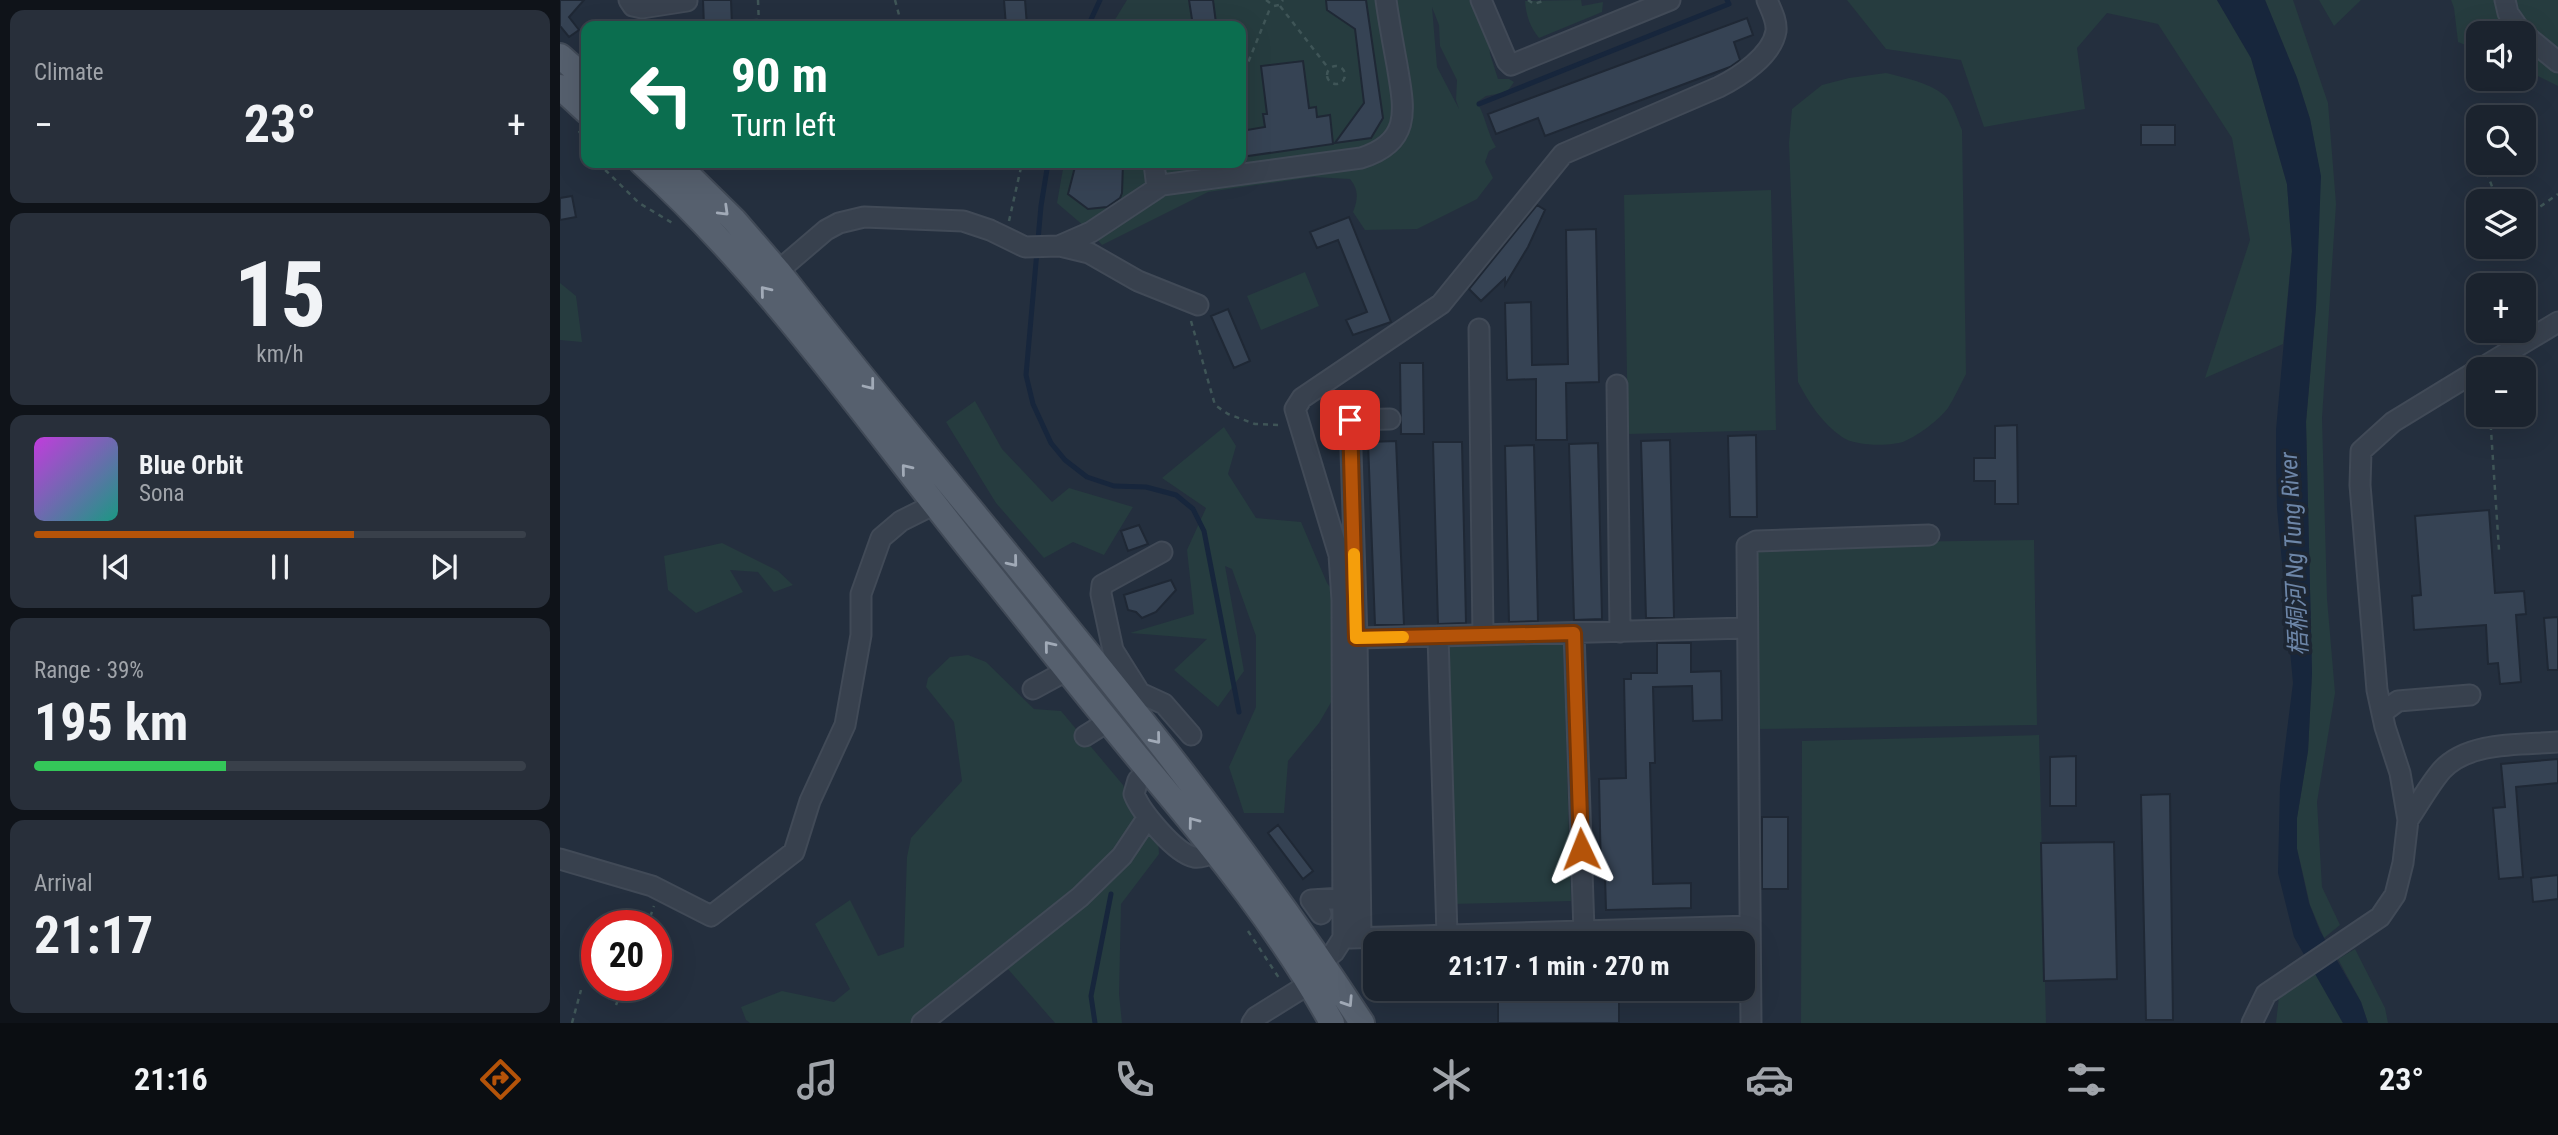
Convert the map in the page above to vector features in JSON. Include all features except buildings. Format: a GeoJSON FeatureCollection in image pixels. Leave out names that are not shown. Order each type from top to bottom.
{"type":"FeatureCollection","features":[{"type":"Feature","properties":{"kind":"main road"},"geometry":{"type":"LineString","coordinates":[[560,56],[581,75]]}},
{"type":"Feature","properties":{"kind":"main road"},"geometry":{"type":"LineString","coordinates":[[560,87],[581,106]]}},
{"type":"Feature","properties":{"kind":"main road"},"geometry":{"type":"LineString","coordinates":[[647,168],[721,241],[759,284],[931,501],[1185,812],[1309,984],[1332,1023]]}},
{"type":"Feature","properties":{"kind":"main road"},"geometry":{"type":"LineString","coordinates":[[681,168],[734,220],[778,271],[1134,699],[1276,894],[1362,1023]]}},
{"type":"Feature","properties":{"kind":"street"},"geometry":{"type":"LineString","coordinates":[[629,0],[633,6],[642,8],[687,1]]}},
{"type":"Feature","properties":{"kind":"street"},"geometry":{"type":"LineString","coordinates":[[1059,246],[1091,232],[1157,188],[1361,158],[1379,152],[1389,144],[1399,128],[1404,108],[1386,0]]}},
{"type":"Feature","properties":{"kind":"street"},"geometry":{"type":"LineString","coordinates":[[1481,0],[1511,65],[1670,0]]}},
{"type":"Feature","properties":{"kind":"street"},"geometry":{"type":"LineString","coordinates":[[1352,938],[1342,898],[1342,600],[1339,555],[1295,409],[1302,398],[1441,304],[1563,154],[1719,87],[1734,79],[1769,50],[1776,31],[1775,20],[1767,0]]}},
{"type":"Feature","properties":{"kind":"street"},"geometry":{"type":"LineString","coordinates":[[2505,0],[2508,13],[2514,21]]}},
{"type":"Feature","properties":{"kind":"street"},"geometry":{"type":"LineString","coordinates":[[2536,44],[2558,62]]}},
{"type":"Feature","properties":{"kind":"street"},"geometry":{"type":"LineString","coordinates":[[1155,168],[1157,188]]}},
{"type":"Feature","properties":{"kind":"street"},"geometry":{"type":"LineString","coordinates":[[778,271],[826,230],[839,223],[864,217],[962,221],[1005,233],[1025,247],[1059,246],[1089,253],[1138,281],[1192,303]]}},
{"type":"Feature","properties":{"kind":"street"},"geometry":{"type":"LineString","coordinates":[[2500,357],[2558,322]]}},
{"type":"Feature","properties":{"kind":"street"},"geometry":{"type":"LineString","coordinates":[[1479,329],[1483,635]]}},
{"type":"Feature","properties":{"kind":"street"},"geometry":{"type":"LineString","coordinates":[[2252,1023],[2266,994],[2380,917],[2395,895],[2403,863],[2408,820],[2400,773],[2377,690],[2360,485],[2361,451],[2393,422],[2466,378]]}},
{"type":"Feature","properties":{"kind":"street"},"geometry":{"type":"LineString","coordinates":[[1617,385],[1620,632]]}},
{"type":"Feature","properties":{"kind":"street"},"geometry":{"type":"LineString","coordinates":[[1352,938],[1356,638],[1350,420],[1390,419]]}},
{"type":"Feature","properties":{"kind":"street"},"geometry":{"type":"LineString","coordinates":[[560,859],[652,886],[711,916],[794,852],[810,800],[845,725],[861,635],[861,594],[881,538],[901,521],[927,508],[931,501]]}},
{"type":"Feature","properties":{"kind":"street"},"geometry":{"type":"LineString","coordinates":[[1751,1023],[1745,551],[1750,542],[1929,535]]}},
{"type":"Feature","properties":{"kind":"street"},"geometry":{"type":"LineString","coordinates":[[1162,552],[1102,585],[1101,594],[1113,650],[1134,699],[1164,704],[1191,735]]}},
{"type":"Feature","properties":{"kind":"street"},"geometry":{"type":"LineString","coordinates":[[1356,638],[1747,628]]}},
{"type":"Feature","properties":{"kind":"street"},"geometry":{"type":"LineString","coordinates":[[1574,633],[1584,931],[1750,926]]}},
{"type":"Feature","properties":{"kind":"street"},"geometry":{"type":"LineString","coordinates":[[1438,636],[1447,931]]}},
{"type":"Feature","properties":{"kind":"street"},"geometry":{"type":"LineString","coordinates":[[1033,689],[1068,670]]}},
{"type":"Feature","properties":{"kind":"street"},"geometry":{"type":"LineString","coordinates":[[2382,713],[2398,701],[2470,695]]}},
{"type":"Feature","properties":{"kind":"street"},"geometry":{"type":"LineString","coordinates":[[1085,736],[1109,721]]}},
{"type":"Feature","properties":{"kind":"street"},"geometry":{"type":"LineString","coordinates":[[2408,820],[2442,770],[2461,755],[2472,751],[2558,742]]}},
{"type":"Feature","properties":{"kind":"street"},"geometry":{"type":"LineString","coordinates":[[1150,772],[1138,780],[1134,794],[1148,817],[1187,855],[1198,858],[1215,852]]}},
{"type":"Feature","properties":{"kind":"street"},"geometry":{"type":"LineString","coordinates":[[922,1023],[1080,897],[1122,856],[1148,817]]}},
{"type":"Feature","properties":{"kind":"street"},"geometry":{"type":"LineString","coordinates":[[1312,902],[1342,898]]}},
{"type":"Feature","properties":{"kind":"street"},"geometry":{"type":"LineString","coordinates":[[1322,962],[1352,938],[1363,938]]}},
{"type":"Feature","properties":{"kind":"street"},"geometry":{"type":"LineString","coordinates":[[1252,1023],[1256,1017],[1309,984]]}},
{"type":"Feature","properties":{"kind":"path"},"geometry":{"type":"LineString","coordinates":[[752,21],[759,20],[758,0]]}},
{"type":"Feature","properties":{"kind":"path"},"geometry":{"type":"LineString","coordinates":[[895,0],[901,21]]}},
{"type":"Feature","properties":{"kind":"path"},"geometry":{"type":"LineString","coordinates":[[1266,0],[1271,6]]}},
{"type":"Feature","properties":{"kind":"path"},"geometry":{"type":"LineString","coordinates":[[1271,6],[1277,6],[1283,0]]}},
{"type":"Feature","properties":{"kind":"path"},"geometry":{"type":"LineString","coordinates":[[1528,0],[1534,4],[1546,0]]}},
{"type":"Feature","properties":{"kind":"path"},"geometry":{"type":"LineString","coordinates":[[1246,69],[1271,6]]}},
{"type":"Feature","properties":{"kind":"path"},"geometry":{"type":"LineString","coordinates":[[1280,6],[1329,69],[1328,79],[1332,84],[1340,83],[1344,78],[1343,70],[1335,66],[1329,69]]}},
{"type":"Feature","properties":{"kind":"path"},"geometry":{"type":"LineString","coordinates":[[603,168],[639,203],[681,228]]}},
{"type":"Feature","properties":{"kind":"path"},"geometry":{"type":"LineString","coordinates":[[1005,233],[1022,168]]}},
{"type":"Feature","properties":{"kind":"path"},"geometry":{"type":"LineString","coordinates":[[2536,210],[2558,194]]}},
{"type":"Feature","properties":{"kind":"path"},"geometry":{"type":"LineString","coordinates":[[1192,303],[1215,405],[1228,414],[1255,424],[1299,422]]}},
{"type":"Feature","properties":{"kind":"path"},"geometry":{"type":"LineString","coordinates":[[2491,427],[2499,550]]}},
{"type":"Feature","properties":{"kind":"path"},"geometry":{"type":"LineString","coordinates":[[572,1023],[581,990]]}},
{"type":"Feature","properties":{"kind":"path"},"geometry":{"type":"LineString","coordinates":[[616,1005],[618,1001]]}},
{"type":"Feature","properties":{"kind":"green space"},"geometry":{"type":"Polygon","coordinates":[[[1127,0],[1470,0],[1489,40],[1490,54],[1498,79],[1514,82],[1507,92],[1486,96],[1477,102],[1496,147],[1489,151],[1485,162],[1493,178],[1477,199],[1417,229],[1365,230],[1353,212],[1357,195],[1350,179],[1313,177],[1208,192],[1102,245],[1057,203],[1063,168],[1246,168],[1246,21],[1114,21],[1127,0]],[[1432,7],[1437,67],[1459,109],[1456,100],[1457,80],[1440,46],[1439,25],[1432,7]]]}},
{"type":"Feature","properties":{"kind":"green space"},"geometry":{"type":"Polygon","coordinates":[[[1581,0],[1582,6],[1603,2],[1602,12],[1539,38],[1529,21],[1525,1],[1581,0]]]}},
{"type":"Feature","properties":{"kind":"green space"},"geometry":{"type":"Polygon","coordinates":[[[1847,0],[2217,0],[2251,58],[2287,184],[2292,251],[2283,344],[2205,378],[2250,240],[2232,138],[2158,24],[2107,13],[2077,48],[2085,109],[1984,127],[1961,60],[1886,49],[1847,0]]]}},
{"type":"Feature","properties":{"kind":"green space"},"geometry":{"type":"Polygon","coordinates":[[[2265,0],[2293,0],[2328,103],[2336,204],[2322,418],[2327,599],[2335,693],[2317,802],[2322,887],[2340,925],[2324,938],[2310,905],[2297,849],[2297,818],[2308,751],[2312,673],[2306,422],[2316,307],[2320,173],[2310,119],[2297,78],[2265,0]]]}},
{"type":"Feature","properties":{"kind":"green space"},"geometry":{"type":"Polygon","coordinates":[[[2319,0],[2361,0],[2334,26],[2319,0]]]}},
{"type":"Feature","properties":{"kind":"green space"},"geometry":{"type":"Polygon","coordinates":[[[2451,0],[2558,0],[2558,86],[2536,75],[2536,21],[2466,21],[2466,45],[2458,42],[2451,0]]]}},
{"type":"Feature","properties":{"kind":"green space"},"geometry":{"type":"Polygon","coordinates":[[[1886,73],[1924,84],[1944,95],[1962,130],[1966,374],[1948,408],[1929,426],[1905,441],[1873,445],[1842,437],[1817,412],[1798,382],[1789,143],[1792,109],[1822,85],[1886,73]]]}},
{"type":"Feature","properties":{"kind":"green space"},"geometry":{"type":"Polygon","coordinates":[[[1771,190],[1776,430],[1628,434],[1624,195],[1771,190]]]}},
{"type":"Feature","properties":{"kind":"green space"},"geometry":{"type":"Polygon","coordinates":[[[1305,272],[1319,306],[1261,330],[1247,296],[1305,272]]]}},
{"type":"Feature","properties":{"kind":"green space"},"geometry":{"type":"Polygon","coordinates":[[[560,283],[576,296],[582,342],[560,340],[560,283]]]}},
{"type":"Feature","properties":{"kind":"green space"},"geometry":{"type":"Polygon","coordinates":[[[975,401],[1002,449],[1052,502],[1069,488],[1133,507],[1104,555],[1073,542],[1044,558],[996,503],[946,422],[975,401]]]}},
{"type":"Feature","properties":{"kind":"green space"},"geometry":{"type":"Polygon","coordinates":[[[1224,427],[1236,446],[1228,474],[1256,518],[1301,522],[1327,583],[1340,600],[1333,699],[1319,723],[1288,761],[1284,813],[1244,813],[1229,767],[1256,707],[1256,636],[1232,569],[1225,566],[1244,671],[1218,707],[1174,670],[1207,639],[1130,633],[1194,614],[1187,550],[1206,508],[1162,478],[1224,427]]]}},
{"type":"Feature","properties":{"kind":"green space"},"geometry":{"type":"Polygon","coordinates":[[[2034,540],[2037,725],[1754,729],[1751,544],[2034,540]]]}},
{"type":"Feature","properties":{"kind":"green space"},"geometry":{"type":"Polygon","coordinates":[[[722,543],[778,571],[793,585],[774,592],[758,572],[730,570],[743,592],[696,613],[668,590],[664,556],[722,543]]]}},
{"type":"Feature","properties":{"kind":"green space"},"geometry":{"type":"Polygon","coordinates":[[[1563,641],[1571,901],[1451,904],[1444,644],[1563,641]]]}},
{"type":"Feature","properties":{"kind":"green space"},"geometry":{"type":"Polygon","coordinates":[[[968,655],[986,662],[1034,709],[1061,711],[1123,785],[1134,814],[1158,839],[1159,854],[1121,904],[1119,994],[1122,1023],[1055,1023],[1000,960],[926,1023],[750,1023],[741,1007],[782,991],[834,1002],[850,989],[815,924],[850,900],[878,956],[904,947],[907,857],[911,838],[962,781],[954,722],[926,687],[928,678],[950,657],[968,655]]]}},
{"type":"Feature","properties":{"kind":"green space"},"geometry":{"type":"Polygon","coordinates":[[[2039,735],[2046,1023],[1801,1023],[1802,741],[2039,735]]]}},
{"type":"Feature","properties":{"kind":"green space"},"geometry":{"type":"Polygon","coordinates":[[[2355,949],[2385,1008],[2388,1023],[2368,1023],[2361,1002],[2338,959],[2355,949]]]}},
{"type":"Feature","properties":{"kind":"green space"},"geometry":{"type":"Polygon","coordinates":[[[2312,968],[2343,1023],[2276,1023],[2279,997],[2312,968]]]}},
{"type":"Feature","properties":{"kind":"water","name":"梧桐河 Ng Tung River"},"geometry":{"type":"Polygon","coordinates":[[[2217,0],[2265,0],[2297,78],[2310,119],[2321,176],[2316,307],[2306,422],[2312,673],[2308,751],[2297,818],[2297,849],[2309,903],[2320,931],[2361,1002],[2368,1023],[2343,1023],[2294,937],[2278,873],[2280,786],[2293,683],[2277,508],[2276,430],[2292,251],[2287,184],[2251,58],[2217,0]]]}},
{"type":"Feature","properties":{"kind":"waterway"},"geometry":{"type":"LineString","coordinates":[[1090,21],[1100,0]]}},
{"type":"Feature","properties":{"kind":"waterway"},"geometry":{"type":"LineString","coordinates":[[1479,104],[1729,4],[1727,0]]}},
{"type":"Feature","properties":{"kind":"waterway"},"geometry":{"type":"LineString","coordinates":[[1047,168],[1041,206],[1026,375],[1033,404],[1051,443],[1065,460],[1087,477],[1114,486],[1146,487],[1176,495],[1193,509],[1204,531],[1239,712]]}},
{"type":"Feature","properties":{"kind":"waterway"},"geometry":{"type":"LineString","coordinates":[[1095,1023],[1091,996],[1111,894]]}},
{"type":"Feature","properties":{"kind":"slow traffic"},"geometry":{"type":"LineString","coordinates":[[1354,554],[1356,638],[1403,637]]}},
{"type":"Feature","properties":{"kind":"route"},"geometry":{"type":"LineString","coordinates":[[1350,420],[1356,638],[1574,633],[1581,849]]}}]}
